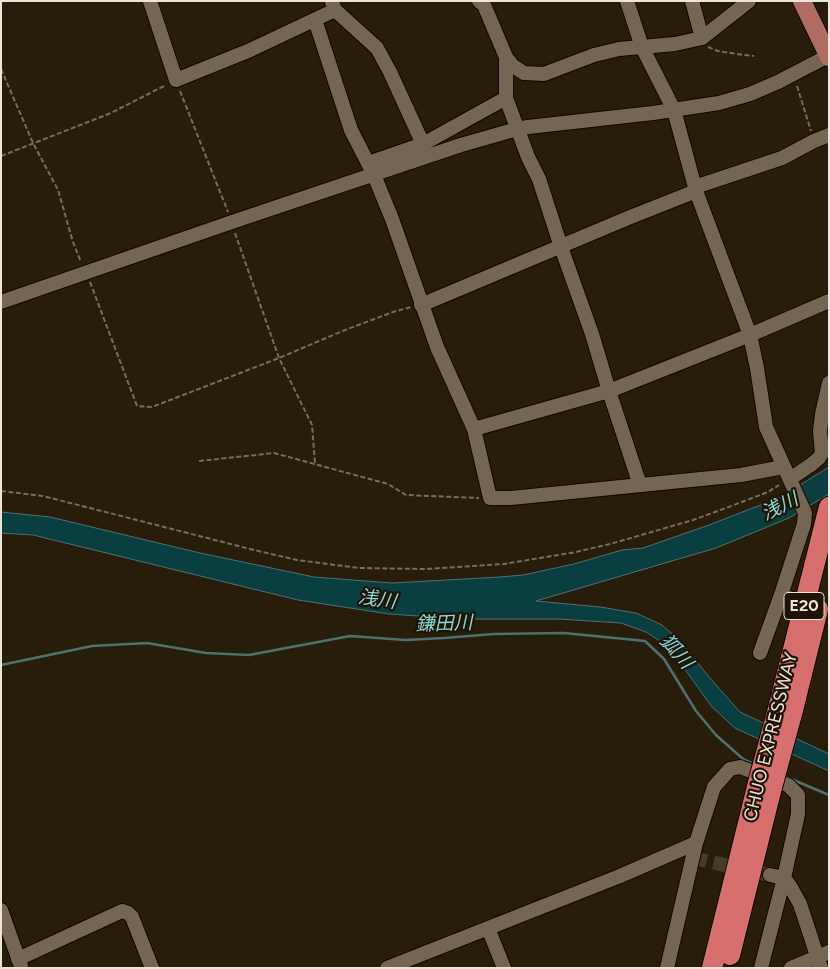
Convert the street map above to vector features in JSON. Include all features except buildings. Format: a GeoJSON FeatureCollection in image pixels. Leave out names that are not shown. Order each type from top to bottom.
{"type":"FeatureCollection","features":[{"type":"Feature","properties":{"kind":"highway","name":"CHUO EXPRESSWAY"},"geometry":{"type":"LineString","coordinates":[[786,708],[829,507]]}},
{"type":"Feature","properties":{"kind":"highway","name":"CHUO EXPRESSWAY"},"geometry":{"type":"LineString","coordinates":[[712,968],[829,564]]}},
{"type":"Feature","properties":{"kind":"highway","name":"CHUO EXPRESSWAY"},"geometry":{"type":"LineString","coordinates":[[727,968],[765,785]]}},
{"type":"Feature","properties":{"kind":"main road"},"geometry":{"type":"LineString","coordinates":[[802,1],[828,57]]}},
{"type":"Feature","properties":{"kind":"street"},"geometry":{"type":"LineString","coordinates":[[150,1],[176,80],[248,51],[315,20],[333,6],[377,48],[423,144]]}},
{"type":"Feature","properties":{"kind":"street"},"geometry":{"type":"LineString","coordinates":[[627,1],[642,47],[674,110],[695,189],[750,335],[758,368],[766,427],[805,513],[788,597],[760,653]]}},
{"type":"Feature","properties":{"kind":"street"},"geometry":{"type":"LineString","coordinates":[[692,1],[702,38]]}},
{"type":"Feature","properties":{"kind":"street"},"geometry":{"type":"LineString","coordinates":[[484,3],[506,57],[513,66],[524,73],[544,74],[594,55],[619,49],[675,44],[702,38],[749,1]]}},
{"type":"Feature","properties":{"kind":"street"},"geometry":{"type":"LineString","coordinates":[[315,20],[351,130],[371,169],[392,219],[437,347],[474,429],[490,498],[511,498],[741,475],[783,467]]}},
{"type":"Feature","properties":{"kind":"street"},"geometry":{"type":"LineString","coordinates":[[506,57],[506,98],[528,157],[539,179],[592,334],[608,391],[640,485]]}},
{"type":"Feature","properties":{"kind":"street"},"geometry":{"type":"LineString","coordinates":[[371,169],[517,129],[719,103],[778,82],[828,57]]}},
{"type":"Feature","properties":{"kind":"street"},"geometry":{"type":"LineString","coordinates":[[1,302],[232,222],[371,169],[423,144],[506,98]]}},
{"type":"Feature","properties":{"kind":"street"},"geometry":{"type":"LineString","coordinates":[[421,305],[695,189],[782,158],[829,135]]}},
{"type":"Feature","properties":{"kind":"street"},"geometry":{"type":"LineString","coordinates":[[474,429],[608,391],[750,335],[829,301]]}},
{"type":"Feature","properties":{"kind":"street"},"geometry":{"type":"LineString","coordinates":[[791,482],[819,458],[822,452],[820,431],[829,383]]}},
{"type":"Feature","properties":{"kind":"street"},"geometry":{"type":"LineString","coordinates":[[667,968],[696,843],[714,787],[730,769],[740,767],[788,785],[798,795],[798,814],[761,968]]}},
{"type":"Feature","properties":{"kind":"street"},"geometry":{"type":"LineString","coordinates":[[387,968],[620,876],[696,843]]}},
{"type":"Feature","properties":{"kind":"street"},"geometry":{"type":"LineString","coordinates":[[770,875],[784,878],[790,886],[800,904],[822,959],[791,968]]}},
{"type":"Feature","properties":{"kind":"street"},"geometry":{"type":"LineString","coordinates":[[1,910],[20,963],[122,911],[128,913],[132,917],[152,968]]}},
{"type":"Feature","properties":{"kind":"street"},"geometry":{"type":"LineString","coordinates":[[488,928],[504,968]]}},
{"type":"Feature","properties":{"kind":"path"},"geometry":{"type":"LineString","coordinates":[[702,38],[706,46],[718,51],[754,56]]}},
{"type":"Feature","properties":{"kind":"path"},"geometry":{"type":"LineString","coordinates":[[1,69],[33,143],[58,190],[73,242],[137,406],[152,407],[393,312],[421,305]]}},
{"type":"Feature","properties":{"kind":"path"},"geometry":{"type":"LineString","coordinates":[[793,74],[814,141]]}},
{"type":"Feature","properties":{"kind":"path"},"geometry":{"type":"LineString","coordinates":[[1,156],[111,113],[176,80],[232,222],[279,358],[312,425],[315,464]]}},
{"type":"Feature","properties":{"kind":"path"},"geometry":{"type":"LineString","coordinates":[[199,461],[274,453],[388,484],[406,495],[490,498]]}},
{"type":"Feature","properties":{"kind":"path"},"geometry":{"type":"LineString","coordinates":[[1,491],[43,496],[297,560],[359,568],[426,569],[504,564],[576,552],[610,544],[693,520],[791,482]]}},
{"type":"Feature","properties":{"kind":"water"},"geometry":{"type":"Polygon","coordinates":[[[829,467],[829,494],[789,518],[716,548],[536,601],[600,607],[636,613],[662,625],[681,642],[740,712],[829,754],[829,771],[735,728],[712,707],[669,647],[646,632],[621,623],[559,619],[463,619],[389,614],[298,600],[33,535],[1,533],[1,512],[50,517],[200,553],[314,577],[392,583],[500,577],[523,575],[574,564],[622,550],[643,548],[781,497],[829,467]]]}},
{"type":"Feature","properties":{"kind":"waterway","name":"鎌田川"},"geometry":{"type":"LineString","coordinates":[[1,665],[92,646],[147,643],[206,653],[249,655],[350,636],[405,640],[494,634],[564,633],[645,641],[664,659],[696,711],[716,735],[743,759],[756,765]]}},
{"type":"Feature","properties":{"kind":"waterway","name":"鎌田川"},"geometry":{"type":"LineString","coordinates":[[784,776],[829,795]]}},
{"type":"Feature","properties":{"kind":"tunnel"},"geometry":{"type":"LineString","coordinates":[[693,858],[770,875]]}},
{"type":"Feature","properties":{"kind":"water label","name":"浅川"},"geometry":{"type":"Point","coordinates":[780,507]}},
{"type":"Feature","properties":{"kind":"water label","name":"浅川"},"geometry":{"type":"Point","coordinates":[377,600]}},
{"type":"Feature","properties":{"kind":"water label","name":"狐川"},"geometry":{"type":"Point","coordinates":[676,652]}}]}
